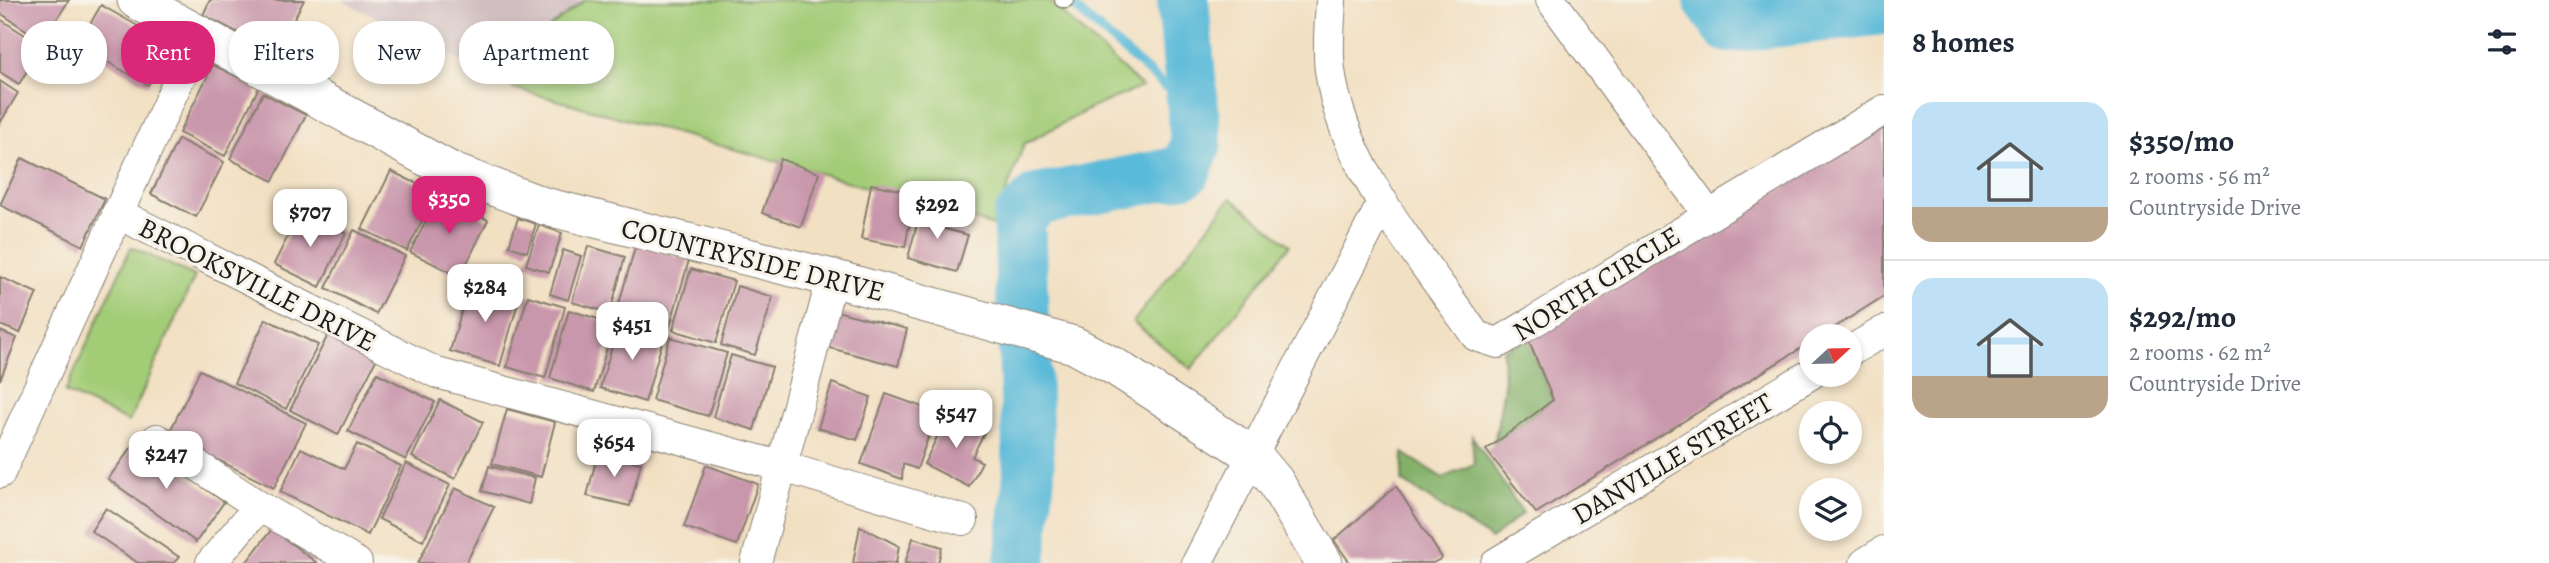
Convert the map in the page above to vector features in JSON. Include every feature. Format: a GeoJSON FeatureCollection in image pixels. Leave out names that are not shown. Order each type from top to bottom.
{"type":"FeatureCollection","features":[{"type":"Feature","properties":{"kind":"street","name":"COUNTRYSIDE DRIVE"},"geometry":{"type":"LineString","coordinates":[[136,0],[174,21]]}},
{"type":"Feature","properties":{"kind":"street","name":"NORTH CIRCLE"},"geometry":{"type":"LineString","coordinates":[[1331,0],[1330,69],[1344,131],[1383,202],[1476,336],[1498,343],[1884,110]]}},
{"type":"Feature","properties":{"kind":"street","name":"NORTH CIRCLE"},"geometry":{"type":"LineString","coordinates":[[1551,0],[1708,214]]}},
{"type":"Feature","properties":{"kind":"street","name":"COUNTRYSIDE DRIVE"},"geometry":{"type":"LineString","coordinates":[[215,44],[453,172],[544,206],[832,278],[1074,345],[1117,368],[1254,456],[1275,481],[1324,563]]}},
{"type":"Feature","properties":{"kind":"street"},"geometry":{"type":"LineString","coordinates":[[0,473],[176,84]]}},
{"type":"Feature","properties":{"kind":"street"},"geometry":{"type":"LineString","coordinates":[[1197,563],[1383,202]]}},
{"type":"Feature","properties":{"kind":"street","name":"BROOKSVILLE DRIVE"},"geometry":{"type":"LineString","coordinates":[[117,213],[437,373],[780,466],[963,520]]}},
{"type":"Feature","properties":{"kind":"street"},"geometry":{"type":"LineString","coordinates":[[756,563],[832,278]]}},
{"type":"Feature","properties":{"kind":"street"},"geometry":{"type":"LineString","coordinates":[[1862,344],[1884,331]]}},
{"type":"Feature","properties":{"kind":"street","name":"DANVILLE STREET"},"geometry":{"type":"LineString","coordinates":[[1496,563],[1799,381]]}},
{"type":"Feature","properties":{"kind":"street"},"geometry":{"type":"LineString","coordinates":[[157,439],[259,506],[357,563]]}},
{"type":"Feature","properties":{"kind":"street"},"geometry":{"type":"LineString","coordinates":[[211,563],[259,506]]}},
{"type":"Feature","properties":{"kind":"street"},"geometry":{"type":"LineString","coordinates":[[1865,563],[1884,551]]}},
{"type":"Feature","properties":{"kind":"shaded area"},"geometry":{"type":"Polygon","coordinates":[[[342,0],[585,0],[558,21],[459,21],[459,60],[445,53],[445,21],[383,21],[342,0]]]}},
{"type":"Feature","properties":{"kind":"green space"},"geometry":{"type":"Polygon","coordinates":[[[585,0],[1048,0],[1142,87],[1091,108],[1024,144],[994,226],[819,173],[513,88],[514,84],[614,84],[614,21],[558,21],[585,0]]]}},
{"type":"Feature","properties":{"kind":"green space"},"geometry":{"type":"Polygon","coordinates":[[[1231,198],[1290,245],[1191,369],[1133,322],[1231,198]]]}},
{"type":"Feature","properties":{"kind":"green space"},"geometry":{"type":"Polygon","coordinates":[[[131,247],[195,276],[129,422],[65,392],[131,247]]]}},
{"type":"Feature","properties":{"kind":"green space"},"geometry":{"type":"Polygon","coordinates":[[[1528,339],[1553,400],[1494,445],[1504,386],[1503,350],[1528,339]]]}},
{"type":"Feature","properties":{"kind":"green space"},"geometry":{"type":"Polygon","coordinates":[[[1472,436],[1523,513],[1491,539],[1402,481],[1403,453],[1443,478],[1474,464],[1472,436]]]}},
{"type":"Feature","properties":{"kind":"building"},"geometry":{"type":"Polygon","coordinates":[[[0,0],[69,0],[56,21],[21,21],[21,27],[0,13],[0,0]]]}},
{"type":"Feature","properties":{"kind":"building"},"geometry":{"type":"Polygon","coordinates":[[[210,0],[304,0],[293,21],[229,21],[229,28],[203,15],[210,0]]]}},
{"type":"Feature","properties":{"kind":"building"},"geometry":{"type":"Polygon","coordinates":[[[101,5],[129,21],[121,21],[121,70],[107,62],[107,21],[92,21],[101,5]]]}},
{"type":"Feature","properties":{"kind":"building"},"geometry":{"type":"Polygon","coordinates":[[[0,19],[21,32],[21,81],[19,84],[0,72],[0,19]]]}},
{"type":"Feature","properties":{"kind":"building"},"geometry":{"type":"Polygon","coordinates":[[[215,66],[229,73],[229,84],[253,84],[259,87],[225,156],[179,133],[204,84],[215,84],[215,66]]]}},
{"type":"Feature","properties":{"kind":"building"},"geometry":{"type":"Polygon","coordinates":[[[0,81],[18,93],[0,123],[0,81]]]}},
{"type":"Feature","properties":{"kind":"building"},"geometry":{"type":"Polygon","coordinates":[[[263,93],[306,115],[273,181],[230,159],[263,93]]]}},
{"type":"Feature","properties":{"kind":"building"},"geometry":{"type":"Polygon","coordinates":[[[1884,128],[1884,296],[1840,324],[1799,324],[1799,349],[1536,513],[1486,450],[1553,400],[1528,339],[1884,128]]]}},
{"type":"Feature","properties":{"kind":"building"},"geometry":{"type":"Polygon","coordinates":[[[178,139],[224,162],[196,217],[151,194],[178,139]]]}},
{"type":"Feature","properties":{"kind":"building"},"geometry":{"type":"Polygon","coordinates":[[[22,158],[105,199],[83,246],[0,205],[22,158]]]}},
{"type":"Feature","properties":{"kind":"building"},"geometry":{"type":"Polygon","coordinates":[[[780,159],[819,173],[801,227],[762,213],[780,159]]]}},
{"type":"Feature","properties":{"kind":"building"},"geometry":{"type":"Polygon","coordinates":[[[391,171],[436,193],[407,251],[362,229],[391,171]]]}},
{"type":"Feature","properties":{"kind":"building"},"geometry":{"type":"Polygon","coordinates":[[[871,184],[915,193],[905,247],[861,239],[871,184]]]}},
{"type":"Feature","properties":{"kind":"building"},"geometry":{"type":"Polygon","coordinates":[[[439,195],[488,220],[460,277],[410,252],[439,195]]]}},
{"type":"Feature","properties":{"kind":"building"},"geometry":{"type":"Polygon","coordinates":[[[922,205],[950,212],[945,229],[968,235],[957,272],[908,258],[922,205]]]}},
{"type":"Feature","properties":{"kind":"building"},"geometry":{"type":"Polygon","coordinates":[[[301,210],[346,233],[320,287],[274,264],[301,210]]]}},
{"type":"Feature","properties":{"kind":"building"},"geometry":{"type":"Polygon","coordinates":[[[518,218],[536,224],[527,252],[509,246],[518,218]]]}},
{"type":"Feature","properties":{"kind":"building"},"geometry":{"type":"Polygon","coordinates":[[[539,225],[562,233],[549,272],[526,265],[539,225]]]}},
{"type":"Feature","properties":{"kind":"building"},"geometry":{"type":"Polygon","coordinates":[[[354,230],[405,256],[376,314],[326,288],[354,230]]]}},
{"type":"Feature","properties":{"kind":"building"},"geometry":{"type":"Polygon","coordinates":[[[636,244],[689,260],[669,329],[616,314],[636,244]]]}},
{"type":"Feature","properties":{"kind":"building"},"geometry":{"type":"Polygon","coordinates":[[[588,246],[625,257],[610,313],[572,302],[588,246]]]}},
{"type":"Feature","properties":{"kind":"building"},"geometry":{"type":"Polygon","coordinates":[[[563,250],[581,256],[568,300],[550,294],[563,250]]]}},
{"type":"Feature","properties":{"kind":"building"},"geometry":{"type":"Polygon","coordinates":[[[691,269],[734,281],[716,343],[673,330],[691,269]]]}},
{"type":"Feature","properties":{"kind":"building"},"geometry":{"type":"Polygon","coordinates":[[[0,277],[37,293],[20,333],[0,325],[0,277]]]}},
{"type":"Feature","properties":{"kind":"building"},"geometry":{"type":"Polygon","coordinates":[[[470,282],[520,296],[500,366],[450,351],[470,282]]]}},
{"type":"Feature","properties":{"kind":"building"},"geometry":{"type":"Polygon","coordinates":[[[737,286],[773,297],[755,355],[721,345],[737,286]]]}},
{"type":"Feature","properties":{"kind":"building"},"geometry":{"type":"Polygon","coordinates":[[[528,296],[565,307],[545,378],[507,367],[528,296]]]}},
{"type":"Feature","properties":{"kind":"building"},"geometry":{"type":"Polygon","coordinates":[[[569,310],[614,324],[594,392],[550,378],[569,310]]]}},
{"type":"Feature","properties":{"kind":"building"},"geometry":{"type":"Polygon","coordinates":[[[836,311],[907,329],[898,366],[826,347],[836,311]]]}},
{"type":"Feature","properties":{"kind":"building"},"geometry":{"type":"Polygon","coordinates":[[[266,319],[318,345],[286,409],[234,383],[266,319]]]}},
{"type":"Feature","properties":{"kind":"building"},"geometry":{"type":"Polygon","coordinates":[[[619,322],[664,336],[645,402],[600,388],[619,322]]]}},
{"type":"Feature","properties":{"kind":"building"},"geometry":{"type":"Polygon","coordinates":[[[0,331],[17,338],[0,380],[0,331]]]}},
{"type":"Feature","properties":{"kind":"building"},"geometry":{"type":"Polygon","coordinates":[[[329,333],[377,358],[338,435],[290,410],[329,333]]]}},
{"type":"Feature","properties":{"kind":"building"},"geometry":{"type":"Polygon","coordinates":[[[670,337],[727,353],[708,416],[652,400],[670,337]]]}},
{"type":"Feature","properties":{"kind":"building"},"geometry":{"type":"Polygon","coordinates":[[[731,355],[772,367],[754,430],[713,417],[731,355]]]}},
{"type":"Feature","properties":{"kind":"building"},"geometry":{"type":"Polygon","coordinates":[[[200,370],[306,423],[274,488],[168,435],[200,370]]]}},
{"type":"Feature","properties":{"kind":"building"},"geometry":{"type":"Polygon","coordinates":[[[377,373],[435,402],[406,460],[348,431],[377,373]]]}},
{"type":"Feature","properties":{"kind":"building"},"geometry":{"type":"Polygon","coordinates":[[[832,383],[871,397],[857,440],[818,428],[832,383]]]}},
{"type":"Feature","properties":{"kind":"building"},"geometry":{"type":"Polygon","coordinates":[[[886,394],[937,412],[917,469],[903,464],[902,479],[861,464],[886,394]]]}},
{"type":"Feature","properties":{"kind":"building"},"geometry":{"type":"Polygon","coordinates":[[[440,400],[483,422],[455,479],[412,457],[440,400]]]}},
{"type":"Feature","properties":{"kind":"building"},"geometry":{"type":"Polygon","coordinates":[[[507,409],[555,422],[541,477],[492,464],[507,409]]]}},
{"type":"Feature","properties":{"kind":"building"},"geometry":{"type":"Polygon","coordinates":[[[949,412],[985,431],[972,457],[982,462],[969,487],[924,464],[949,412]]]}},
{"type":"Feature","properties":{"kind":"building"},"geometry":{"type":"Polygon","coordinates":[[[137,440],[224,502],[196,542],[108,479],[137,440]]]}},
{"type":"Feature","properties":{"kind":"building"},"geometry":{"type":"Polygon","coordinates":[[[357,444],[401,466],[368,535],[280,492],[301,448],[344,469],[357,444]]]}},
{"type":"Feature","properties":{"kind":"building"},"geometry":{"type":"Polygon","coordinates":[[[598,452],[641,463],[630,506],[587,496],[598,452]]]}},
{"type":"Feature","properties":{"kind":"building"},"geometry":{"type":"Polygon","coordinates":[[[406,463],[450,485],[423,541],[379,519],[406,463]]]}},
{"type":"Feature","properties":{"kind":"building"},"geometry":{"type":"Polygon","coordinates":[[[706,465],[758,484],[737,545],[684,527],[706,465]]]}},
{"type":"Feature","properties":{"kind":"building"},"geometry":{"type":"Polygon","coordinates":[[[489,466],[535,478],[529,504],[482,491],[489,466]]]}},
{"type":"Feature","properties":{"kind":"building"},"geometry":{"type":"Polygon","coordinates":[[[1396,486],[1442,558],[1433,563],[1350,563],[1334,540],[1396,486]]]}},
{"type":"Feature","properties":{"kind":"building"},"geometry":{"type":"Polygon","coordinates":[[[455,488],[494,507],[466,563],[418,563],[455,488]]]}},
{"type":"Feature","properties":{"kind":"building"},"geometry":{"type":"Polygon","coordinates":[[[106,508],[179,557],[174,563],[138,563],[91,531],[106,508]]]}},
{"type":"Feature","properties":{"kind":"building"},"geometry":{"type":"Polygon","coordinates":[[[860,526],[899,546],[896,563],[853,563],[860,526]]]}},
{"type":"Feature","properties":{"kind":"building"},"geometry":{"type":"Polygon","coordinates":[[[272,529],[317,563],[246,563],[272,529]]]}},
{"type":"Feature","properties":{"kind":"building"},"geometry":{"type":"Polygon","coordinates":[[[913,538],[942,547],[938,563],[905,563],[913,538]]]}},
{"type":"Feature","properties":{"kind":"waterway"},"geometry":{"type":"LineString","coordinates":[[1066,0],[1193,111]]}},
{"type":"Feature","properties":{"kind":"waterway"},"geometry":{"type":"LineString","coordinates":[[1020,563],[1029,475],[1019,218],[1037,200],[1185,171],[1196,144],[1183,0]]}},
{"type":"Feature","properties":{"kind":"waterway"},"geometry":{"type":"LineString","coordinates":[[1709,0],[1729,27],[1884,9]]}}]}
